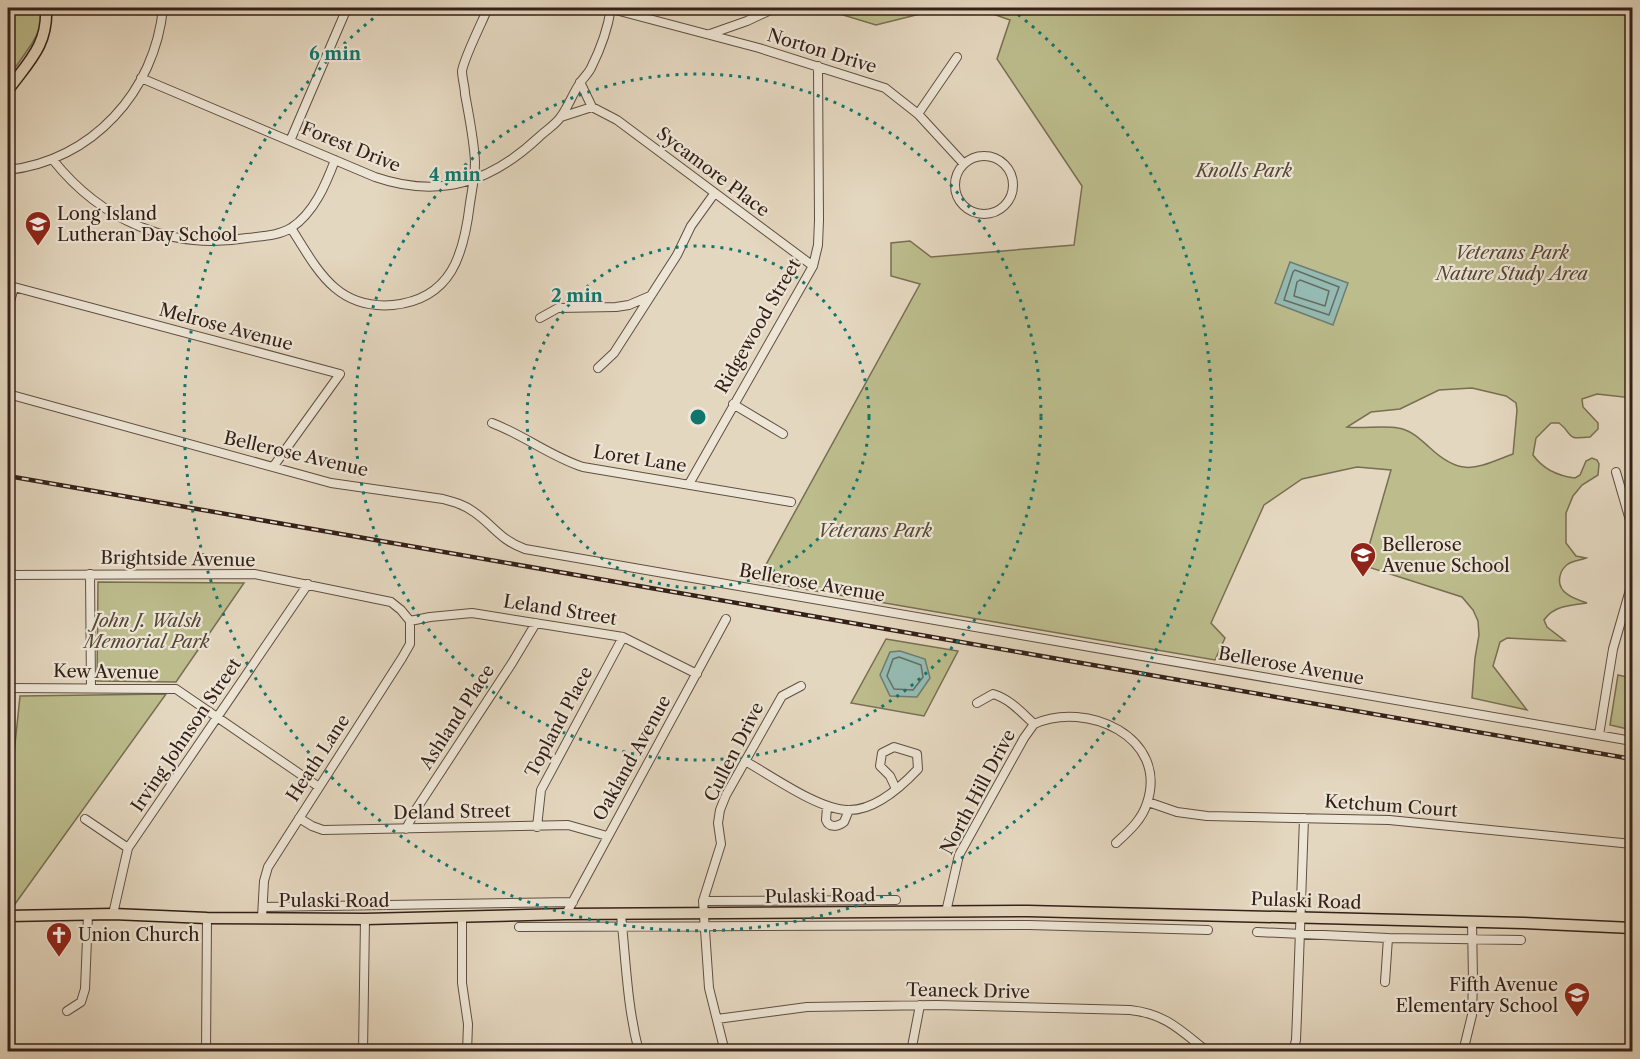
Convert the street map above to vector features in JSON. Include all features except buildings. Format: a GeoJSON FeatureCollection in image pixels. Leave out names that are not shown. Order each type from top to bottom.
{"type":"FeatureCollection","features":[{"type":"Feature","properties":{"kind":"main road"},"geometry":{"type":"LineString","coordinates":[[8,90],[39,49],[45,35],[46,8]]}},
{"type":"Feature","properties":{"kind":"main road","name":"Pulaski Road"},"geometry":{"type":"LineString","coordinates":[[8,916],[113,914],[207,918],[262,912],[365,919],[566,914],[1028,911],[1472,921],[1632,928]]}},
{"type":"Feature","properties":{"kind":"street"},"geometry":{"type":"LineString","coordinates":[[8,170],[31,167],[53,160],[87,142],[103,128],[141,78],[157,40],[163,8]]}},
{"type":"Feature","properties":{"kind":"street"},"geometry":{"type":"LineString","coordinates":[[290,141],[347,8]]}},
{"type":"Feature","properties":{"kind":"street"},"geometry":{"type":"LineString","coordinates":[[291,228],[328,284],[355,301],[381,306],[414,301],[431,293],[444,283],[454,268],[463,246],[475,162],[462,71],[488,8]]}},
{"type":"Feature","properties":{"kind":"street","name":"Forest Drive"},"geometry":{"type":"LineString","coordinates":[[141,78],[398,185],[425,188],[444,187],[473,180],[521,154],[561,117],[580,82],[591,70],[609,22],[610,8]]}},
{"type":"Feature","properties":{"kind":"street","name":"Norton Drive"},"geometry":{"type":"LineString","coordinates":[[610,8],[709,34],[885,88],[918,114],[964,164]]}},
{"type":"Feature","properties":{"kind":"street"},"geometry":{"type":"LineString","coordinates":[[709,34],[747,21],[775,8]]}},
{"type":"Feature","properties":{"kind":"street"},"geometry":{"type":"LineString","coordinates":[[918,114],[957,57]]}},
{"type":"Feature","properties":{"kind":"street","name":"Ridgewood Street"},"geometry":{"type":"LineString","coordinates":[[688,484],[813,266],[818,245],[819,220],[818,66]]}},
{"type":"Feature","properties":{"kind":"street"},"geometry":{"type":"LineString","coordinates":[[561,117],[592,107],[580,82]]}},
{"type":"Feature","properties":{"kind":"street","name":"Sycamore Place"},"geometry":{"type":"LineString","coordinates":[[592,107],[616,120],[813,266]]}},
{"type":"Feature","properties":{"kind":"street"},"geometry":{"type":"LineString","coordinates":[[983,156],[1002,162],[1012,179],[1013,189],[1004,207],[988,214],[979,214],[963,205],[955,189],[956,180],[964,164],[983,156]]}},
{"type":"Feature","properties":{"kind":"street"},"geometry":{"type":"LineString","coordinates":[[53,160],[79,189],[98,204],[136,225],[179,239],[232,241],[275,234],[291,228],[311,208],[322,192],[335,160]]}},
{"type":"Feature","properties":{"kind":"street"},"geometry":{"type":"LineString","coordinates":[[598,368],[614,353],[677,255],[691,226],[714,194]]}},
{"type":"Feature","properties":{"kind":"street","name":"Melrose Avenue"},"geometry":{"type":"LineString","coordinates":[[8,309],[14,288],[340,374],[273,467]]}},
{"type":"Feature","properties":{"kind":"street"},"geometry":{"type":"LineString","coordinates":[[540,318],[558,308],[616,307],[629,305],[650,296]]}},
{"type":"Feature","properties":{"kind":"street","name":"Bellerose Avenue"},"geometry":{"type":"LineString","coordinates":[[8,394],[331,483],[459,503],[475,512],[511,544],[525,549],[1632,741]]}},
{"type":"Feature","properties":{"kind":"street"},"geometry":{"type":"LineString","coordinates":[[733,404],[783,434]]}},
{"type":"Feature","properties":{"kind":"street","name":"Loret Lane"},"geometry":{"type":"LineString","coordinates":[[492,423],[511,430],[569,463],[583,467],[791,502]]}},
{"type":"Feature","properties":{"kind":"street"},"geometry":{"type":"LineString","coordinates":[[1616,472],[1632,527]]}},
{"type":"Feature","properties":{"kind":"street"},"geometry":{"type":"LineString","coordinates":[[90,574],[91,688]]}},
{"type":"Feature","properties":{"kind":"street","name":"Brightside Avenue"},"geometry":{"type":"LineString","coordinates":[[8,575],[254,574],[391,602],[410,621]]}},
{"type":"Feature","properties":{"kind":"street","name":"Irving Johnson Street"},"geometry":{"type":"LineString","coordinates":[[113,914],[128,848],[308,584]]}},
{"type":"Feature","properties":{"kind":"street"},"geometry":{"type":"LineString","coordinates":[[1599,735],[1613,649],[1632,587]]}},
{"type":"Feature","properties":{"kind":"street","name":"Leland Street"},"geometry":{"type":"LineString","coordinates":[[410,621],[472,613],[623,637],[697,674]]}},
{"type":"Feature","properties":{"kind":"street","name":"Oakland Avenue"},"geometry":{"type":"LineString","coordinates":[[566,914],[726,619]]}},
{"type":"Feature","properties":{"kind":"street","name":"Heath Lane"},"geometry":{"type":"LineString","coordinates":[[262,912],[264,881],[268,867],[402,658],[410,644],[410,621]]}},
{"type":"Feature","properties":{"kind":"street","name":"Ashland Place"},"geometry":{"type":"LineString","coordinates":[[406,829],[415,811],[512,663],[536,622]]}},
{"type":"Feature","properties":{"kind":"street","name":"Topland Place"},"geometry":{"type":"LineString","coordinates":[[537,827],[541,790],[623,637]]}},
{"type":"Feature","properties":{"kind":"street","name":"Cullen Drive"},"geometry":{"type":"LineString","coordinates":[[725,1052],[709,988],[703,901],[721,844],[718,823],[720,810],[782,696],[801,686]]}},
{"type":"Feature","properties":{"kind":"street","name":"Kew Avenue"},"geometry":{"type":"LineString","coordinates":[[8,688],[176,689],[319,787]]}},
{"type":"Feature","properties":{"kind":"street"},"geometry":{"type":"LineString","coordinates":[[977,703],[993,694],[1002,697],[1035,724],[1049,717],[1066,716],[1103,721],[1130,737],[1144,758],[1150,779],[1148,802],[1132,828],[1116,843]]}},
{"type":"Feature","properties":{"kind":"street","name":"North Hill Drive"},"geometry":{"type":"LineString","coordinates":[[946,912],[959,855],[1024,738],[1035,724]]}},
{"type":"Feature","properties":{"kind":"street"},"geometry":{"type":"LineString","coordinates":[[745,761],[827,807],[849,810],[866,807],[883,799],[896,789],[918,769],[917,754],[894,747],[882,753],[880,766],[890,776],[896,789]]}},
{"type":"Feature","properties":{"kind":"street","name":"Ketchum Court"},"geometry":{"type":"LineString","coordinates":[[1148,802],[1178,812],[1207,816],[1389,820],[1632,844]]}},
{"type":"Feature","properties":{"kind":"street"},"geometry":{"type":"LineString","coordinates":[[827,807],[826,820],[832,826],[844,822],[849,810]]}},
{"type":"Feature","properties":{"kind":"street","name":"Deland Street"},"geometry":{"type":"LineString","coordinates":[[299,818],[323,830],[568,825],[607,836]]}},
{"type":"Feature","properties":{"kind":"street"},"geometry":{"type":"LineString","coordinates":[[1293,1052],[1296,1040],[1304,818]]}},
{"type":"Feature","properties":{"kind":"street"},"geometry":{"type":"LineString","coordinates":[[85,819],[128,848]]}},
{"type":"Feature","properties":{"kind":"street"},"geometry":{"type":"LineString","coordinates":[[703,901],[896,900]]}},
{"type":"Feature","properties":{"kind":"street"},"geometry":{"type":"LineString","coordinates":[[262,912],[573,902]]}},
{"type":"Feature","properties":{"kind":"street"},"geometry":{"type":"LineString","coordinates":[[1028,911],[1029,925]]}},
{"type":"Feature","properties":{"kind":"street"},"geometry":{"type":"LineString","coordinates":[[68,1011],[81,1002],[85,989],[88,914]]}},
{"type":"Feature","properties":{"kind":"street"},"geometry":{"type":"LineString","coordinates":[[1167,929],[1168,914]]}},
{"type":"Feature","properties":{"kind":"street"},"geometry":{"type":"LineString","coordinates":[[621,915],[632,1026],[639,1052]]}},
{"type":"Feature","properties":{"kind":"street"},"geometry":{"type":"LineString","coordinates":[[206,1052],[207,918]]}},
{"type":"Feature","properties":{"kind":"street"},"geometry":{"type":"LineString","coordinates":[[462,918],[462,983],[468,1024],[467,1052]]}},
{"type":"Feature","properties":{"kind":"street"},"geometry":{"type":"LineString","coordinates":[[363,1052],[365,919]]}},
{"type":"Feature","properties":{"kind":"street"},"geometry":{"type":"LineString","coordinates":[[1463,1052],[1472,1015],[1472,921]]}},
{"type":"Feature","properties":{"kind":"street"},"geometry":{"type":"LineString","coordinates":[[519,927],[1029,925],[1208,930]]}},
{"type":"Feature","properties":{"kind":"street"},"geometry":{"type":"LineString","coordinates":[[1257,932],[1388,938],[1521,940]]}},
{"type":"Feature","properties":{"kind":"street"},"geometry":{"type":"LineString","coordinates":[[1385,982],[1388,938]]}},
{"type":"Feature","properties":{"kind":"street"},"geometry":{"type":"LineString","coordinates":[[911,1052],[920,1005]]}},
{"type":"Feature","properties":{"kind":"street","name":"Teaneck Drive"},"geometry":{"type":"LineString","coordinates":[[717,1019],[807,1007],[920,1005],[1149,1012],[1165,1019],[1208,1052]]}},
{"type":"Feature","properties":{"kind":"green space"},"geometry":{"type":"Polygon","coordinates":[[[8,8],[41,8],[41,27],[8,78],[8,8]]]}},
{"type":"Feature","properties":{"kind":"green space"},"geometry":{"type":"Polygon","coordinates":[[[820,8],[944,8],[876,25],[820,8]]]}},
{"type":"Feature","properties":{"kind":"green space"},"geometry":{"type":"Polygon","coordinates":[[[976,8],[1632,8],[1632,398],[1597,394],[1582,399],[1583,407],[1598,423],[1598,429],[1590,437],[1570,436],[1559,423],[1551,423],[1536,438],[1533,455],[1546,468],[1557,474],[1575,478],[1580,475],[1586,461],[1592,458],[1599,464],[1598,475],[1582,485],[1573,496],[1566,513],[1566,543],[1576,556],[1586,558],[1568,564],[1560,576],[1561,587],[1564,591],[1587,603],[1557,609],[1544,620],[1547,627],[1565,641],[1507,638],[1500,642],[1493,666],[1527,710],[1472,698],[1479,635],[1478,621],[1473,610],[1462,597],[1368,567],[1365,560],[1391,470],[1357,467],[1302,479],[1264,505],[1211,623],[1225,638],[1215,660],[757,581],[920,284],[891,276],[891,243],[910,241],[931,257],[1074,245],[1082,186],[997,59],[1010,20],[976,8]],[[1472,388],[1439,390],[1400,409],[1371,412],[1347,427],[1403,429],[1415,435],[1451,463],[1460,467],[1479,466],[1513,454],[1517,410],[1516,403],[1506,396],[1472,388]]]}},
{"type":"Feature","properties":{"kind":"green space","name":"John J. Walsh Memorial Park"},"geometry":{"type":"Polygon","coordinates":[[[98,582],[244,583],[176,682],[97,681],[98,582]]]}},
{"type":"Feature","properties":{"kind":"green space"},"geometry":{"type":"Polygon","coordinates":[[[886,639],[958,651],[924,716],[851,703],[886,639]]]}},
{"type":"Feature","properties":{"kind":"green space"},"geometry":{"type":"Polygon","coordinates":[[[1618,675],[1632,678],[1632,730],[1610,725],[1618,675]]]}},
{"type":"Feature","properties":{"kind":"green space","name":"John J. Walsh Memorial Park"},"geometry":{"type":"Polygon","coordinates":[[[166,694],[8,911],[8,754],[14,754],[20,696],[166,694]]]}},
{"type":"Feature","properties":{"kind":"water"},"geometry":{"type":"Polygon","coordinates":[[[1290,262],[1348,283],[1333,325],[1275,303],[1290,262]]]}},
{"type":"Feature","properties":{"kind":"water"},"geometry":{"type":"Polygon","coordinates":[[[900,651],[925,659],[930,678],[917,697],[890,696],[880,675],[890,652],[900,651]]]}},
{"type":"Feature","properties":{"kind":"railway"},"geometry":{"type":"LineString","coordinates":[[8,476],[1632,759]]}},
{"type":"Feature","properties":{"kind":"place","name":"Long Island Lutheran Day School"},"geometry":{"type":"Point","coordinates":[38,247]}},
{"type":"Feature","properties":{"kind":"place","name":"Bellerose Avenue School"},"geometry":{"type":"Point","coordinates":[1363,578]}},
{"type":"Feature","properties":{"kind":"place","name":"Union Church"},"geometry":{"type":"Point","coordinates":[59,958]}},
{"type":"Feature","properties":{"kind":"place","name":"Fifth Avenue Elementary School"},"geometry":{"type":"Point","coordinates":[1577,1018]}},
{"type":"Feature","properties":{"kind":"park label","name":"Knolls Park"},"geometry":{"type":"Point","coordinates":[1244,171]}},
{"type":"Feature","properties":{"kind":"park label","name":"Veterans Park Nature Study Area"},"geometry":{"type":"Point","coordinates":[1512,263]}},
{"type":"Feature","properties":{"kind":"park label","name":"Veterans Park"},"geometry":{"type":"Point","coordinates":[875,531]}}]}
